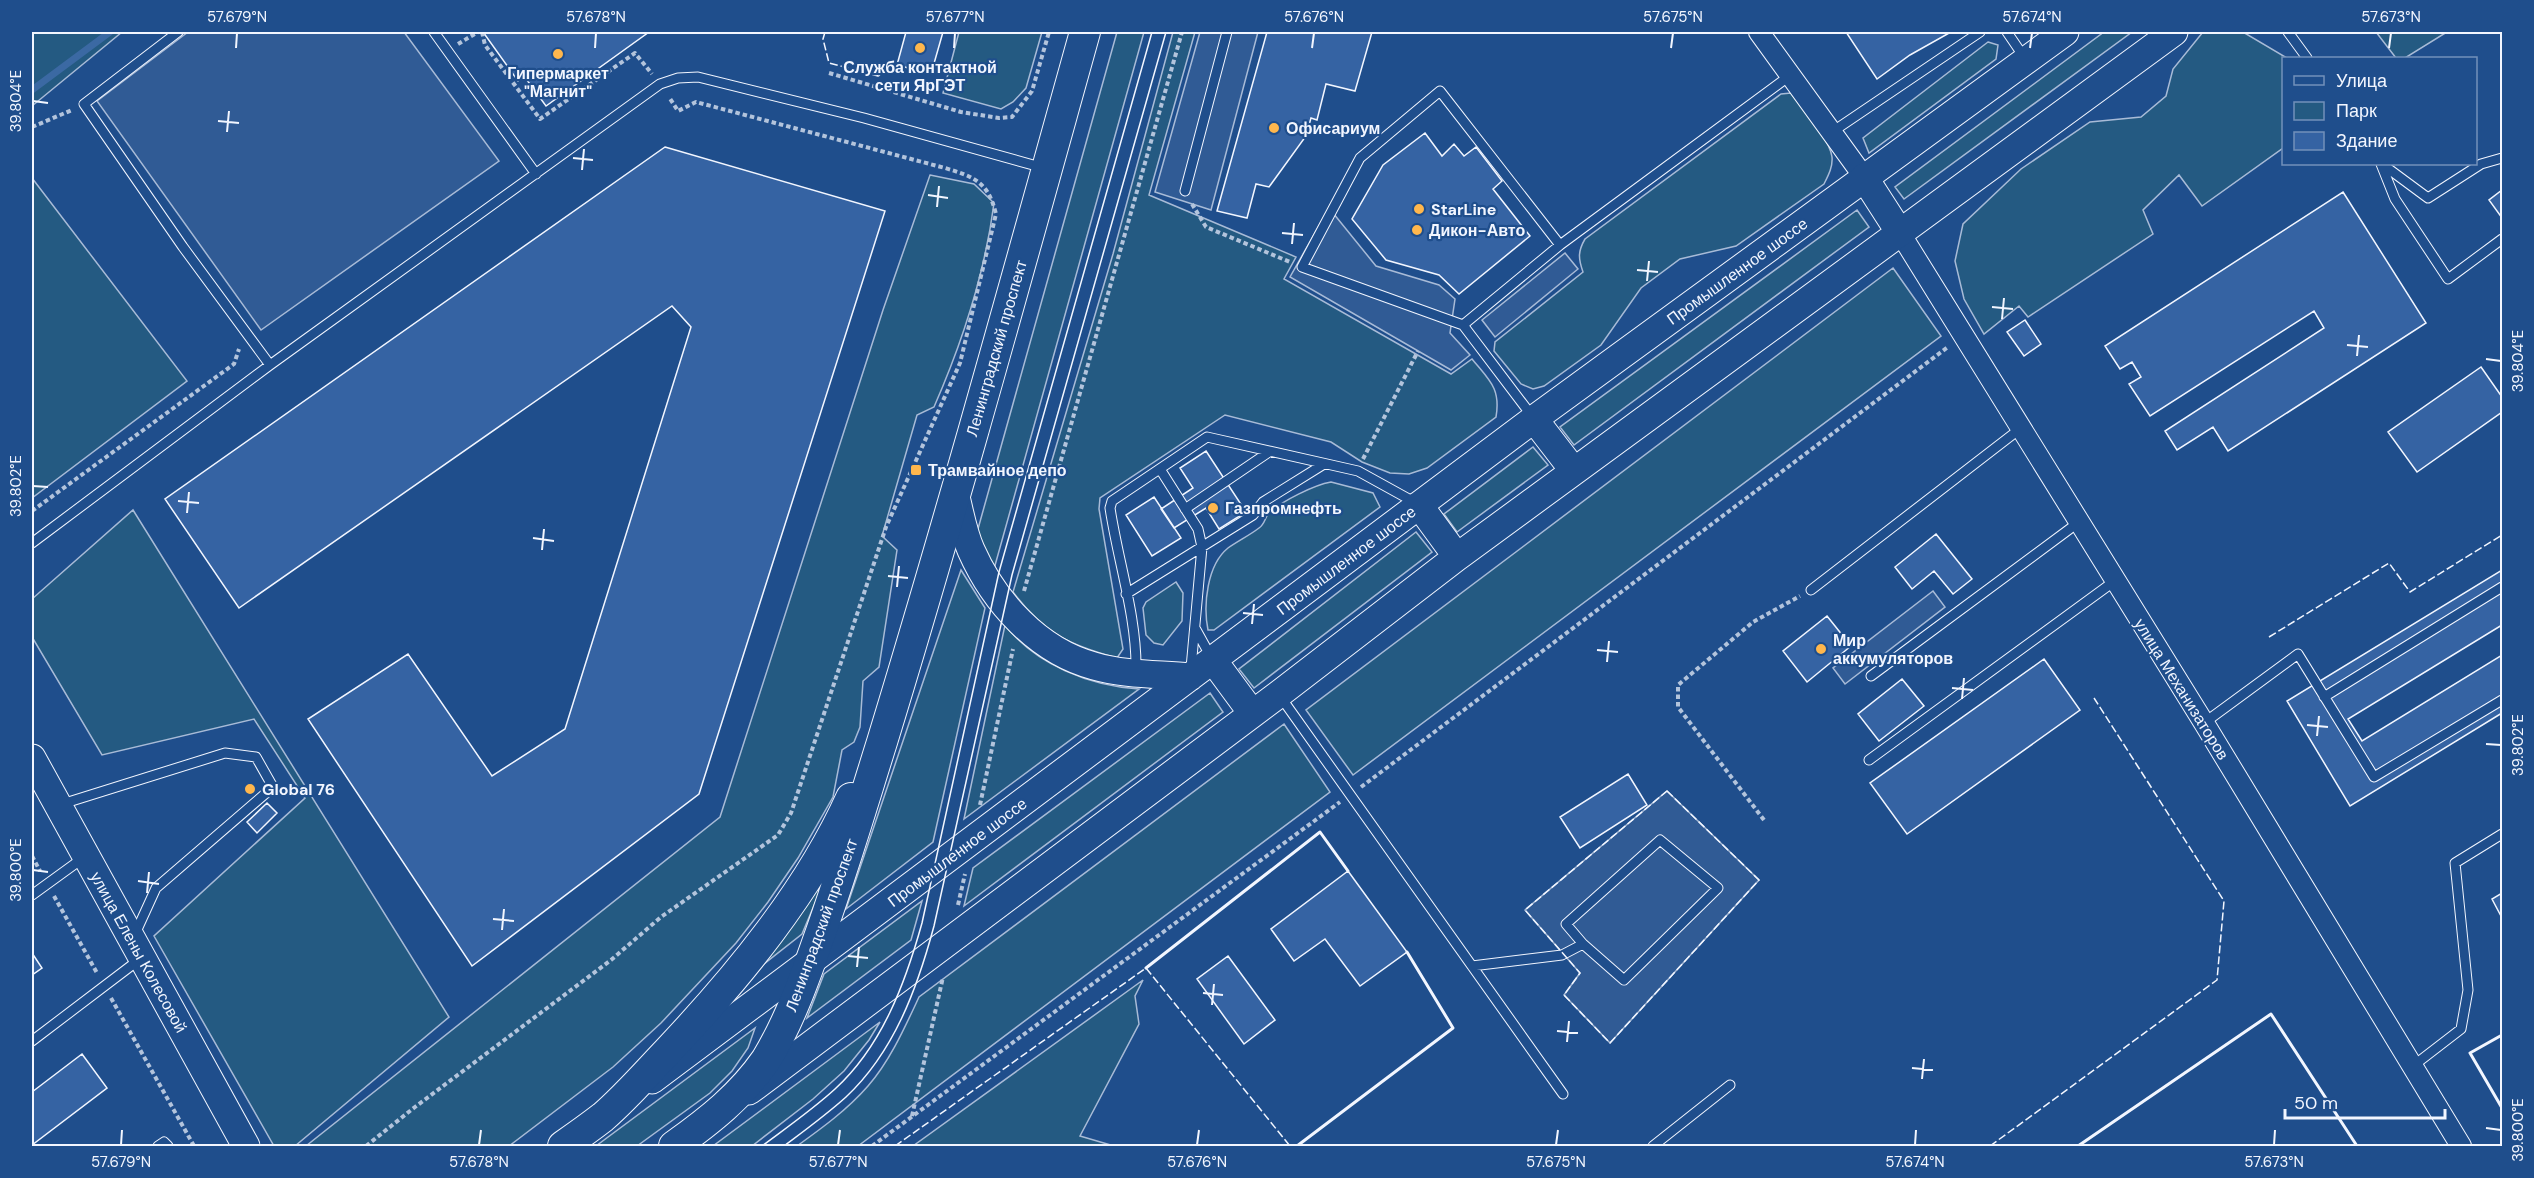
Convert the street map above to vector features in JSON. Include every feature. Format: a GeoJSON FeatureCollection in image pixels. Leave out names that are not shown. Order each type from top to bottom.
{"type":"FeatureCollection","features":[{"type":"Feature","properties":{"kind":"main road","name":"Ленинградский проспект"},"geometry":{"type":"LineString","coordinates":[[674,1146],[724,1109],[766,1059],[782,1030],[810,962],[838,884],[905,665],[1085,32]]}},
{"type":"Feature","properties":{"kind":"main road","name":"Промышленное шоссе"},"geometry":{"type":"LineString","coordinates":[[603,1117],[1534,419],[2066,32]]}},
{"type":"Feature","properties":{"kind":"main road"},"geometry":{"type":"LineString","coordinates":[[724,1109],[1279,694],[1457,557],[2174,32]]}},
{"type":"Feature","properties":{"kind":"main road"},"geometry":{"type":"LineString","coordinates":[[1864,177],[1900,233]]}},
{"type":"Feature","properties":{"kind":"main road"},"geometry":{"type":"LineString","coordinates":[[1534,419],[1574,471]]}},
{"type":"Feature","properties":{"kind":"main road"},"geometry":{"type":"LineString","coordinates":[[955,493],[963,526],[974,556],[991,587],[1019,620],[1048,645],[1073,659],[1112,670],[1190,677]]}},
{"type":"Feature","properties":{"kind":"main road"},"geometry":{"type":"LineString","coordinates":[[1419,505],[1457,557]]}},
{"type":"Feature","properties":{"kind":"main road"},"geometry":{"type":"LineString","coordinates":[[1213,660],[1252,713]]}},
{"type":"Feature","properties":{"kind":"main road","name":"Ленинградский проспект"},"geometry":{"type":"LineString","coordinates":[[563,1146],[603,1117],[694,1023],[778,920],[844,813],[905,665]]}},
{"type":"Feature","properties":{"kind":"main road","name":"улица Елены Колесовой"},"geometry":{"type":"LineString","coordinates":[[32,758],[246,1146]]}},
{"type":"Feature","properties":{"kind":"street"},"geometry":{"type":"LineString","coordinates":[[1760,32],[1864,177]]}},
{"type":"Feature","properties":{"kind":"street","name":"улица Механизаторов"},"geometry":{"type":"LineString","coordinates":[[1900,233],[2204,723],[2461,1146]]}},
{"type":"Feature","properties":{"kind":"lane"},"geometry":{"type":"LineString","coordinates":[[178,32],[84,104],[270,365]]}},
{"type":"Feature","properties":{"kind":"lane"},"geometry":{"type":"LineString","coordinates":[[434,32],[536,174]]}},
{"type":"Feature","properties":{"kind":"lane"},"geometry":{"type":"LineString","coordinates":[[1185,191],[1227,32]]}},
{"type":"Feature","properties":{"kind":"lane"},"geometry":{"type":"LineString","coordinates":[[1832,132],[1980,32]]}},
{"type":"Feature","properties":{"kind":"lane"},"geometry":{"type":"LineString","coordinates":[[2007,32],[2026,60]]}},
{"type":"Feature","properties":{"kind":"lane"},"geometry":{"type":"LineString","coordinates":[[2288,32],[2306,57]]}},
{"type":"Feature","properties":{"kind":"lane"},"geometry":{"type":"LineString","coordinates":[[1463,325],[1560,245],[1792,74]]}},
{"type":"Feature","properties":{"kind":"lane"},"geometry":{"type":"LineString","coordinates":[[32,543],[270,365],[660,84],[678,78],[698,77],[864,118],[1047,168]]}},
{"type":"Feature","properties":{"kind":"lane"},"geometry":{"type":"LineString","coordinates":[[1534,419],[1463,325],[1302,267],[1360,158],[1440,91],[1560,245]]}},
{"type":"Feature","properties":{"kind":"lane"},"geometry":{"type":"LineString","coordinates":[[2383,165],[2428,198],[2481,164],[2502,158]]}},
{"type":"Feature","properties":{"kind":"lane"},"geometry":{"type":"LineString","coordinates":[[2382,165],[2395,199],[2448,279],[2502,239]]}},
{"type":"Feature","properties":{"kind":"lane"},"geometry":{"type":"LineString","coordinates":[[1811,590],[2021,428]]}},
{"type":"Feature","properties":{"kind":"lane"},"geometry":{"type":"LineString","coordinates":[[1136,673],[1135,633],[1110,508],[1112,501],[1207,437],[1358,471],[1419,505]]}},
{"type":"Feature","properties":{"kind":"lane"},"geometry":{"type":"LineString","coordinates":[[1185,509],[1269,452]]}},
{"type":"Feature","properties":{"kind":"lane"},"geometry":{"type":"LineString","coordinates":[[1126,594],[1253,515],[1263,502],[1324,464]]}},
{"type":"Feature","properties":{"kind":"lane"},"geometry":{"type":"LineString","coordinates":[[1160,469],[1198,529],[1202,547],[1190,677]]}},
{"type":"Feature","properties":{"kind":"lane"},"geometry":{"type":"LineString","coordinates":[[1871,676],[2079,522]]}},
{"type":"Feature","properties":{"kind":"lane"},"geometry":{"type":"LineString","coordinates":[[1869,760],[2116,580]]}},
{"type":"Feature","properties":{"kind":"lane"},"geometry":{"type":"LineString","coordinates":[[2324,697],[2502,587]]}},
{"type":"Feature","properties":{"kind":"lane"},"geometry":{"type":"LineString","coordinates":[[1195,628],[1213,660]]}},
{"type":"Feature","properties":{"kind":"lane"},"geometry":{"type":"LineString","coordinates":[[2204,723],[2298,654],[2374,777],[2502,700]]}},
{"type":"Feature","properties":{"kind":"lane"},"geometry":{"type":"LineString","coordinates":[[1279,694],[1563,1094]]}},
{"type":"Feature","properties":{"kind":"lane"},"geometry":{"type":"LineString","coordinates":[[32,1041],[137,948],[156,888],[273,787],[256,757],[225,753],[58,805]]}},
{"type":"Feature","properties":{"kind":"lane"},"geometry":{"type":"LineString","coordinates":[[2413,1066],[2461,1029],[2468,990],[2456,863],[2502,834]]}},
{"type":"Feature","properties":{"kind":"lane"},"geometry":{"type":"LineString","coordinates":[[1660,840],[1718,888],[1624,980],[1582,944],[1566,924],[1660,840]]}},
{"type":"Feature","properties":{"kind":"lane"},"geometry":{"type":"LineString","coordinates":[[32,895],[86,856]]}},
{"type":"Feature","properties":{"kind":"lane"},"geometry":{"type":"LineString","coordinates":[[1472,966],[1562,955],[1582,944]]}},
{"type":"Feature","properties":{"kind":"lane"},"geometry":{"type":"LineString","coordinates":[[1653,1146],[1730,1085]]}},
{"type":"Feature","properties":{"kind":"lane"},"geometry":{"type":"LineString","coordinates":[[158,1146],[164,1142],[168,1146]]}},
{"type":"Feature","properties":{"kind":"path"},"geometry":{"type":"LineString","coordinates":[[366,1146],[611,960],[660,917],[778,835],[794,803],[886,527],[960,363],[996,214],[992,195],[973,176],[696,102],[678,111],[636,53],[540,119],[484,45],[480,32],[448,51]]}},
{"type":"Feature","properties":{"kind":"path"},"geometry":{"type":"LineString","coordinates":[[829,73],[961,112],[999,118],[1012,117],[1032,91],[1049,32]]}},
{"type":"Feature","properties":{"kind":"path"},"geometry":{"type":"LineString","coordinates":[[912,1117],[1024,594],[1085,370],[1182,32]]}},
{"type":"Feature","properties":{"kind":"path"},"geometry":{"type":"LineString","coordinates":[[32,128],[84,104]]}},
{"type":"Feature","properties":{"kind":"path"},"geometry":{"type":"LineString","coordinates":[[1185,191],[1206,227],[1302,267]]}},
{"type":"Feature","properties":{"kind":"path"},"geometry":{"type":"LineString","coordinates":[[32,511],[234,364],[242,327]]}},
{"type":"Feature","properties":{"kind":"path"},"geometry":{"type":"LineString","coordinates":[[872,1146],[1349,795],[1964,336]]}},
{"type":"Feature","properties":{"kind":"path"},"geometry":{"type":"LineString","coordinates":[[1358,471],[1418,351]]}},
{"type":"Feature","properties":{"kind":"path"},"geometry":{"type":"LineString","coordinates":[[1764,820],[1678,707],[1678,685],[1753,622],[1811,590]]}},
{"type":"Feature","properties":{"kind":"green space"},"geometry":{"type":"Polygon","coordinates":[[[32,32],[122,32],[32,106],[32,32]]]}},
{"type":"Feature","properties":{"kind":"green space"},"geometry":{"type":"Polygon","coordinates":[[[959,32],[1042,32],[1026,88],[1013,102],[1001,109],[943,93],[959,32]]]}},
{"type":"Feature","properties":{"kind":"green space"},"geometry":{"type":"Polygon","coordinates":[[[1117,32],[1144,32],[994,569],[976,536],[1117,32]]]}},
{"type":"Feature","properties":{"kind":"green space"},"geometry":{"type":"Polygon","coordinates":[[[1173,32],[1195,32],[1149,195],[1296,257],[1284,279],[1451,374],[1472,359],[1492,385],[1497,407],[1496,417],[1427,468],[1409,474],[1390,473],[1362,462],[1331,442],[1225,415],[1100,498],[1099,509],[1123,649],[1117,658],[1084,648],[1058,636],[1035,618],[1013,592],[1113,254],[1173,32]]]}},
{"type":"Feature","properties":{"kind":"green space"},"geometry":{"type":"Polygon","coordinates":[[[2104,32],[2132,32],[1904,199],[1895,187],[2104,32]]]}},
{"type":"Feature","properties":{"kind":"green space"},"geometry":{"type":"Polygon","coordinates":[[[2203,32],[2243,32],[2285,57],[2282,57],[2282,149],[2202,206],[2179,175],[2143,210],[2153,234],[2028,317],[2019,306],[1984,334],[1964,299],[1955,261],[1963,224],[2021,169],[2090,122],[2141,117],[2166,96],[2173,69],[2203,32]]]}},
{"type":"Feature","properties":{"kind":"green space"},"geometry":{"type":"Polygon","coordinates":[[[2376,32],[2447,32],[2407,57],[2395,57],[2376,32]]]}},
{"type":"Feature","properties":{"kind":"green space"},"geometry":{"type":"Polygon","coordinates":[[[1988,42],[1998,45],[1996,59],[1869,153],[1863,138],[1988,42]]]}},
{"type":"Feature","properties":{"kind":"green space"},"geometry":{"type":"Polygon","coordinates":[[[1791,93],[1821,133],[1830,150],[1832,164],[1824,184],[1736,246],[1680,259],[1641,288],[1601,345],[1544,386],[1533,389],[1521,384],[1494,351],[1495,342],[1583,272],[1580,255],[1585,239],[1781,94],[1791,93]]]}},
{"type":"Feature","properties":{"kind":"green space"},"geometry":{"type":"Polygon","coordinates":[[[930,175],[974,184],[994,203],[985,255],[963,333],[934,407],[917,415],[882,536],[897,550],[879,667],[863,681],[860,727],[854,742],[842,750],[833,797],[798,858],[736,943],[661,1023],[613,1067],[509,1146],[306,1146],[720,817],[883,310],[930,175]]]}},
{"type":"Feature","properties":{"kind":"green space"},"geometry":{"type":"Polygon","coordinates":[[[32,178],[187,381],[32,498],[32,178]]]}},
{"type":"Feature","properties":{"kind":"green space"},"geometry":{"type":"Polygon","coordinates":[[[1857,210],[1869,227],[1574,445],[1560,427],[1857,210]]]}},
{"type":"Feature","properties":{"kind":"green space"},"geometry":{"type":"Polygon","coordinates":[[[1893,268],[1941,336],[1353,775],[1306,710],[1893,268]]]}},
{"type":"Feature","properties":{"kind":"green space"},"geometry":{"type":"Polygon","coordinates":[[[1533,447],[1548,465],[1457,532],[1444,514],[1533,447]]]}},
{"type":"Feature","properties":{"kind":"green space"},"geometry":{"type":"Polygon","coordinates":[[[1331,482],[1373,493],[1380,507],[1214,630],[1208,630],[1206,609],[1208,586],[1215,564],[1221,555],[1261,526],[1269,513],[1282,504],[1307,490],[1331,482]]]}},
{"type":"Feature","properties":{"kind":"green space"},"geometry":{"type":"Polygon","coordinates":[[[133,510],[449,1017],[295,1146],[274,1146],[154,936],[305,798],[254,719],[102,755],[32,637],[32,599],[133,510]]]}},
{"type":"Feature","properties":{"kind":"green space"},"geometry":{"type":"Polygon","coordinates":[[[1416,532],[1432,552],[1254,688],[1239,669],[1416,532]]]}},
{"type":"Feature","properties":{"kind":"green space"},"geometry":{"type":"Polygon","coordinates":[[[961,570],[985,608],[933,842],[846,909],[961,570]]]}},
{"type":"Feature","properties":{"kind":"green space"},"geometry":{"type":"Polygon","coordinates":[[[1176,582],[1183,593],[1182,621],[1163,645],[1154,643],[1146,635],[1143,608],[1146,602],[1176,582]]]}},
{"type":"Feature","properties":{"kind":"green space"},"geometry":{"type":"Polygon","coordinates":[[[1005,625],[1032,651],[1065,671],[1102,683],[1139,689],[964,819],[1005,625]]]}},
{"type":"Feature","properties":{"kind":"green space"},"geometry":{"type":"Polygon","coordinates":[[[1210,693],[1223,712],[964,906],[973,868],[1210,693]]]}},
{"type":"Feature","properties":{"kind":"green space"},"geometry":{"type":"Polygon","coordinates":[[[1284,724],[1330,792],[858,1146],[797,1146],[843,1111],[868,1086],[890,1055],[919,997],[1284,724]]]}},
{"type":"Feature","properties":{"kind":"green space"},"geometry":{"type":"Polygon","coordinates":[[[831,865],[802,934],[755,971],[831,865]]]}},
{"type":"Feature","properties":{"kind":"green space"},"geometry":{"type":"Polygon","coordinates":[[[922,901],[911,940],[807,1018],[824,974],[922,901]]]}},
{"type":"Feature","properties":{"kind":"green space"},"geometry":{"type":"Polygon","coordinates":[[[1143,980],[1135,996],[1139,1024],[1080,1136],[1114,1146],[913,1146],[1143,980]]]}},
{"type":"Feature","properties":{"kind":"green space"},"geometry":{"type":"Polygon","coordinates":[[[880,1022],[844,1071],[813,1099],[752,1146],[713,1146],[880,1022]]]}},
{"type":"Feature","properties":{"kind":"green space"},"geometry":{"type":"Polygon","coordinates":[[[755,1028],[748,1048],[732,1071],[710,1093],[637,1146],[596,1146],[755,1028]]]}},
{"type":"Feature","properties":{"kind":"shaded area"},"geometry":{"type":"Polygon","coordinates":[[[188,32],[404,32],[499,161],[261,330],[97,101],[188,32]]]}},
{"type":"Feature","properties":{"kind":"shaded area"},"geometry":{"type":"Polygon","coordinates":[[[1200,32],[1258,32],[1211,210],[1155,192],[1200,32]]]}},
{"type":"Feature","properties":{"kind":"shaded area"},"geometry":{"type":"Polygon","coordinates":[[[1329,208],[1376,266],[1439,285],[1455,299],[1450,333],[1470,355],[1451,370],[1290,277],[1329,208]]]}},
{"type":"Feature","properties":{"kind":"shaded area"},"geometry":{"type":"Polygon","coordinates":[[[1565,253],[1578,269],[1495,337],[1482,320],[1565,253]]]}},
{"type":"Feature","properties":{"kind":"shaded area"},"geometry":{"type":"Polygon","coordinates":[[[1933,591],[1945,607],[1845,684],[1833,668],[1933,591]]]}},
{"type":"Feature","properties":{"kind":"shaded area"},"geometry":{"type":"Polygon","coordinates":[[[1667,791],[1759,880],[1610,1043],[1564,995],[1580,973],[1525,910],[1667,791]]]}},
{"type":"Feature","properties":{"kind":"building","name":"Гипермаркет \"Магнит\""},"geometry":{"type":"Polygon","coordinates":[[[483,32],[649,32],[546,106],[524,76],[518,81],[483,32]]]}},
{"type":"Feature","properties":{"kind":"building","name":"Служба контактной сети ЯрГЭТ"},"geometry":{"type":"Polygon","coordinates":[[[906,32],[943,32],[931,74],[897,65],[906,32]]]}},
{"type":"Feature","properties":{"kind":"building","name":"Офисариум"},"geometry":{"type":"Polygon","coordinates":[[[1267,32],[1372,32],[1355,91],[1326,84],[1317,120],[1311,118],[1306,136],[1269,187],[1256,184],[1247,218],[1217,211],[1267,32]]]}},
{"type":"Feature","properties":{"kind":"building"},"geometry":{"type":"Polygon","coordinates":[[[1846,32],[1951,32],[1910,55],[1877,79],[1846,32]]]}},
{"type":"Feature","properties":{"kind":"building"},"geometry":{"type":"Polygon","coordinates":[[[1425,133],[1442,156],[1454,144],[1464,156],[1476,147],[1502,181],[1493,189],[1530,236],[1459,294],[1439,275],[1386,260],[1352,219],[1383,165],[1425,133]]]}},
{"type":"Feature","properties":{"kind":"building"},"geometry":{"type":"Polygon","coordinates":[[[665,147],[885,211],[699,794],[472,966],[308,719],[408,654],[492,776],[565,729],[691,327],[672,306],[239,608],[165,499],[665,147]]]}},
{"type":"Feature","properties":{"kind":"building"},"geometry":{"type":"Polygon","coordinates":[[[2502,190],[2502,218],[2489,200],[2502,190]]]}},
{"type":"Feature","properties":{"kind":"building"},"geometry":{"type":"Polygon","coordinates":[[[2343,192],[2426,323],[2228,451],[2213,427],[2177,450],[2165,431],[2324,328],[2314,311],[2150,416],[2129,384],[2141,377],[2132,362],[2120,369],[2105,346],[2343,192]]]}},
{"type":"Feature","properties":{"kind":"building"},"geometry":{"type":"Polygon","coordinates":[[[2025,320],[2041,344],[2024,356],[2007,332],[2025,320]]]}},
{"type":"Feature","properties":{"kind":"building"},"geometry":{"type":"Polygon","coordinates":[[[2481,367],[2502,397],[2502,412],[2417,472],[2388,432],[2481,367]]]}},
{"type":"Feature","properties":{"kind":"building"},"geometry":{"type":"Polygon","coordinates":[[[1206,451],[1246,512],[1219,529],[1206,508],[1174,528],[1161,509],[1193,488],[1180,468],[1206,451]]]}},
{"type":"Feature","properties":{"kind":"building"},"geometry":{"type":"Polygon","coordinates":[[[1154,497],[1181,538],[1152,556],[1126,515],[1154,497]]]}},
{"type":"Feature","properties":{"kind":"building"},"geometry":{"type":"Polygon","coordinates":[[[1936,534],[1972,579],[1953,594],[1934,571],[1912,589],[1895,567],[1936,534]]]}},
{"type":"Feature","properties":{"kind":"building"},"geometry":{"type":"Polygon","coordinates":[[[2502,570],[2502,625],[2348,719],[2362,741],[2502,655],[2502,713],[2350,806],[2287,701],[2502,570]]]}},
{"type":"Feature","properties":{"kind":"building"},"geometry":{"type":"Polygon","coordinates":[[[1827,616],[1851,646],[1807,682],[1783,651],[1827,616]]]}},
{"type":"Feature","properties":{"kind":"building"},"geometry":{"type":"Polygon","coordinates":[[[2044,659],[2080,710],[1907,834],[1870,783],[2044,659]]]}},
{"type":"Feature","properties":{"kind":"building"},"geometry":{"type":"Polygon","coordinates":[[[1902,679],[1924,706],[1879,741],[1858,714],[1902,679]]]}},
{"type":"Feature","properties":{"kind":"building"},"geometry":{"type":"Polygon","coordinates":[[[1628,774],[1647,805],[1580,848],[1560,817],[1628,774]]]}},
{"type":"Feature","properties":{"kind":"building"},"geometry":{"type":"Polygon","coordinates":[[[267,803],[277,813],[257,833],[247,822],[267,803]]]}},
{"type":"Feature","properties":{"kind":"building"},"geometry":{"type":"Polygon","coordinates":[[[1348,871],[1407,952],[1360,986],[1325,939],[1294,961],[1271,929],[1348,871]]]}},
{"type":"Feature","properties":{"kind":"building"},"geometry":{"type":"Polygon","coordinates":[[[2502,893],[2502,918],[2492,899],[2502,893]]]}},
{"type":"Feature","properties":{"kind":"building"},"geometry":{"type":"Polygon","coordinates":[[[32,953],[42,968],[32,975],[32,953]]]}},
{"type":"Feature","properties":{"kind":"building"},"geometry":{"type":"Polygon","coordinates":[[[1228,956],[1275,1020],[1244,1044],[1197,979],[1228,956]]]}},
{"type":"Feature","properties":{"kind":"building"},"geometry":{"type":"Polygon","coordinates":[[[82,1054],[107,1088],[32,1145],[32,1092],[82,1054]]]}},
{"type":"Feature","properties":{"kind":"waterway"},"geometry":{"type":"LineString","coordinates":[[32,90],[110,32]]}},
{"type":"Feature","properties":{"kind":"tram line"},"geometry":{"type":"LineString","coordinates":[[762,1146],[817,1104],[852,1072],[879,1034],[908,969],[922,923],[999,572],[1152,32]]}},
{"type":"Feature","properties":{"kind":"tram line"},"geometry":{"type":"LineString","coordinates":[[784,1146],[846,1097],[878,1060],[902,1018],[920,973],[934,926],[1012,575],[1166,32]]}},
{"type":"Feature","properties":{"kind":"fence"},"geometry":{"type":"LineString","coordinates":[[825,32],[823,39],[829,63],[878,76],[897,65]]}},
{"type":"Feature","properties":{"kind":"fence"},"geometry":{"type":"LineString","coordinates":[[2269,637],[2389,563],[2410,592],[2502,535]]}},
{"type":"Feature","properties":{"kind":"fence"},"geometry":{"type":"LineString","coordinates":[[1990,1146],[2217,980],[2224,901],[2094,698]]}},
{"type":"Feature","properties":{"kind":"fence"},"geometry":{"type":"LineString","coordinates":[[1667,791],[1759,880],[1610,1043],[1564,995],[1580,973],[1525,910],[1667,791]]}},
{"type":"Feature","properties":{"kind":"fence"},"geometry":{"type":"LineString","coordinates":[[895,1146],[1146,968],[1290,1146]]}},
{"type":"Feature","properties":{"kind":"wall"},"geometry":{"type":"LineString","coordinates":[[1146,968],[1320,832],[1348,871]]}},
{"type":"Feature","properties":{"kind":"wall"},"geometry":{"type":"LineString","coordinates":[[1297,1146],[1453,1028],[1407,952]]}},
{"type":"Feature","properties":{"kind":"wall"},"geometry":{"type":"LineString","coordinates":[[2078,1146],[2271,1014],[2357,1146]]}},
{"type":"Feature","properties":{"kind":"wall"},"geometry":{"type":"LineString","coordinates":[[2502,1035],[2470,1053],[2502,1108]]}},
{"type":"Feature","properties":{"kind":"place","name":"Служба контактной сети ЯрГЭТ"},"geometry":{"type":"Point","coordinates":[920,48]}},
{"type":"Feature","properties":{"kind":"place","name":"Гипермаркет \"Магнит\""},"geometry":{"type":"Point","coordinates":[558,54]}},
{"type":"Feature","properties":{"kind":"place","name":"Офисариум"},"geometry":{"type":"Point","coordinates":[1274,128]}},
{"type":"Feature","properties":{"kind":"place","name":"StarLine"},"geometry":{"type":"Point","coordinates":[1419,209]}},
{"type":"Feature","properties":{"kind":"place","name":"Дикон-Авто"},"geometry":{"type":"Point","coordinates":[1417,230]}},
{"type":"Feature","properties":{"kind":"place","name":"Трамвайное депо"},"geometry":{"type":"Point","coordinates":[916,470]}},
{"type":"Feature","properties":{"kind":"place","name":"Газпромнефть"},"geometry":{"type":"Point","coordinates":[1213,508]}},
{"type":"Feature","properties":{"kind":"place","name":"Мир аккумуляторов"},"geometry":{"type":"Point","coordinates":[1821,649]}},
{"type":"Feature","properties":{"kind":"place","name":"Global 76"},"geometry":{"type":"Point","coordinates":[250,789]}}]}
